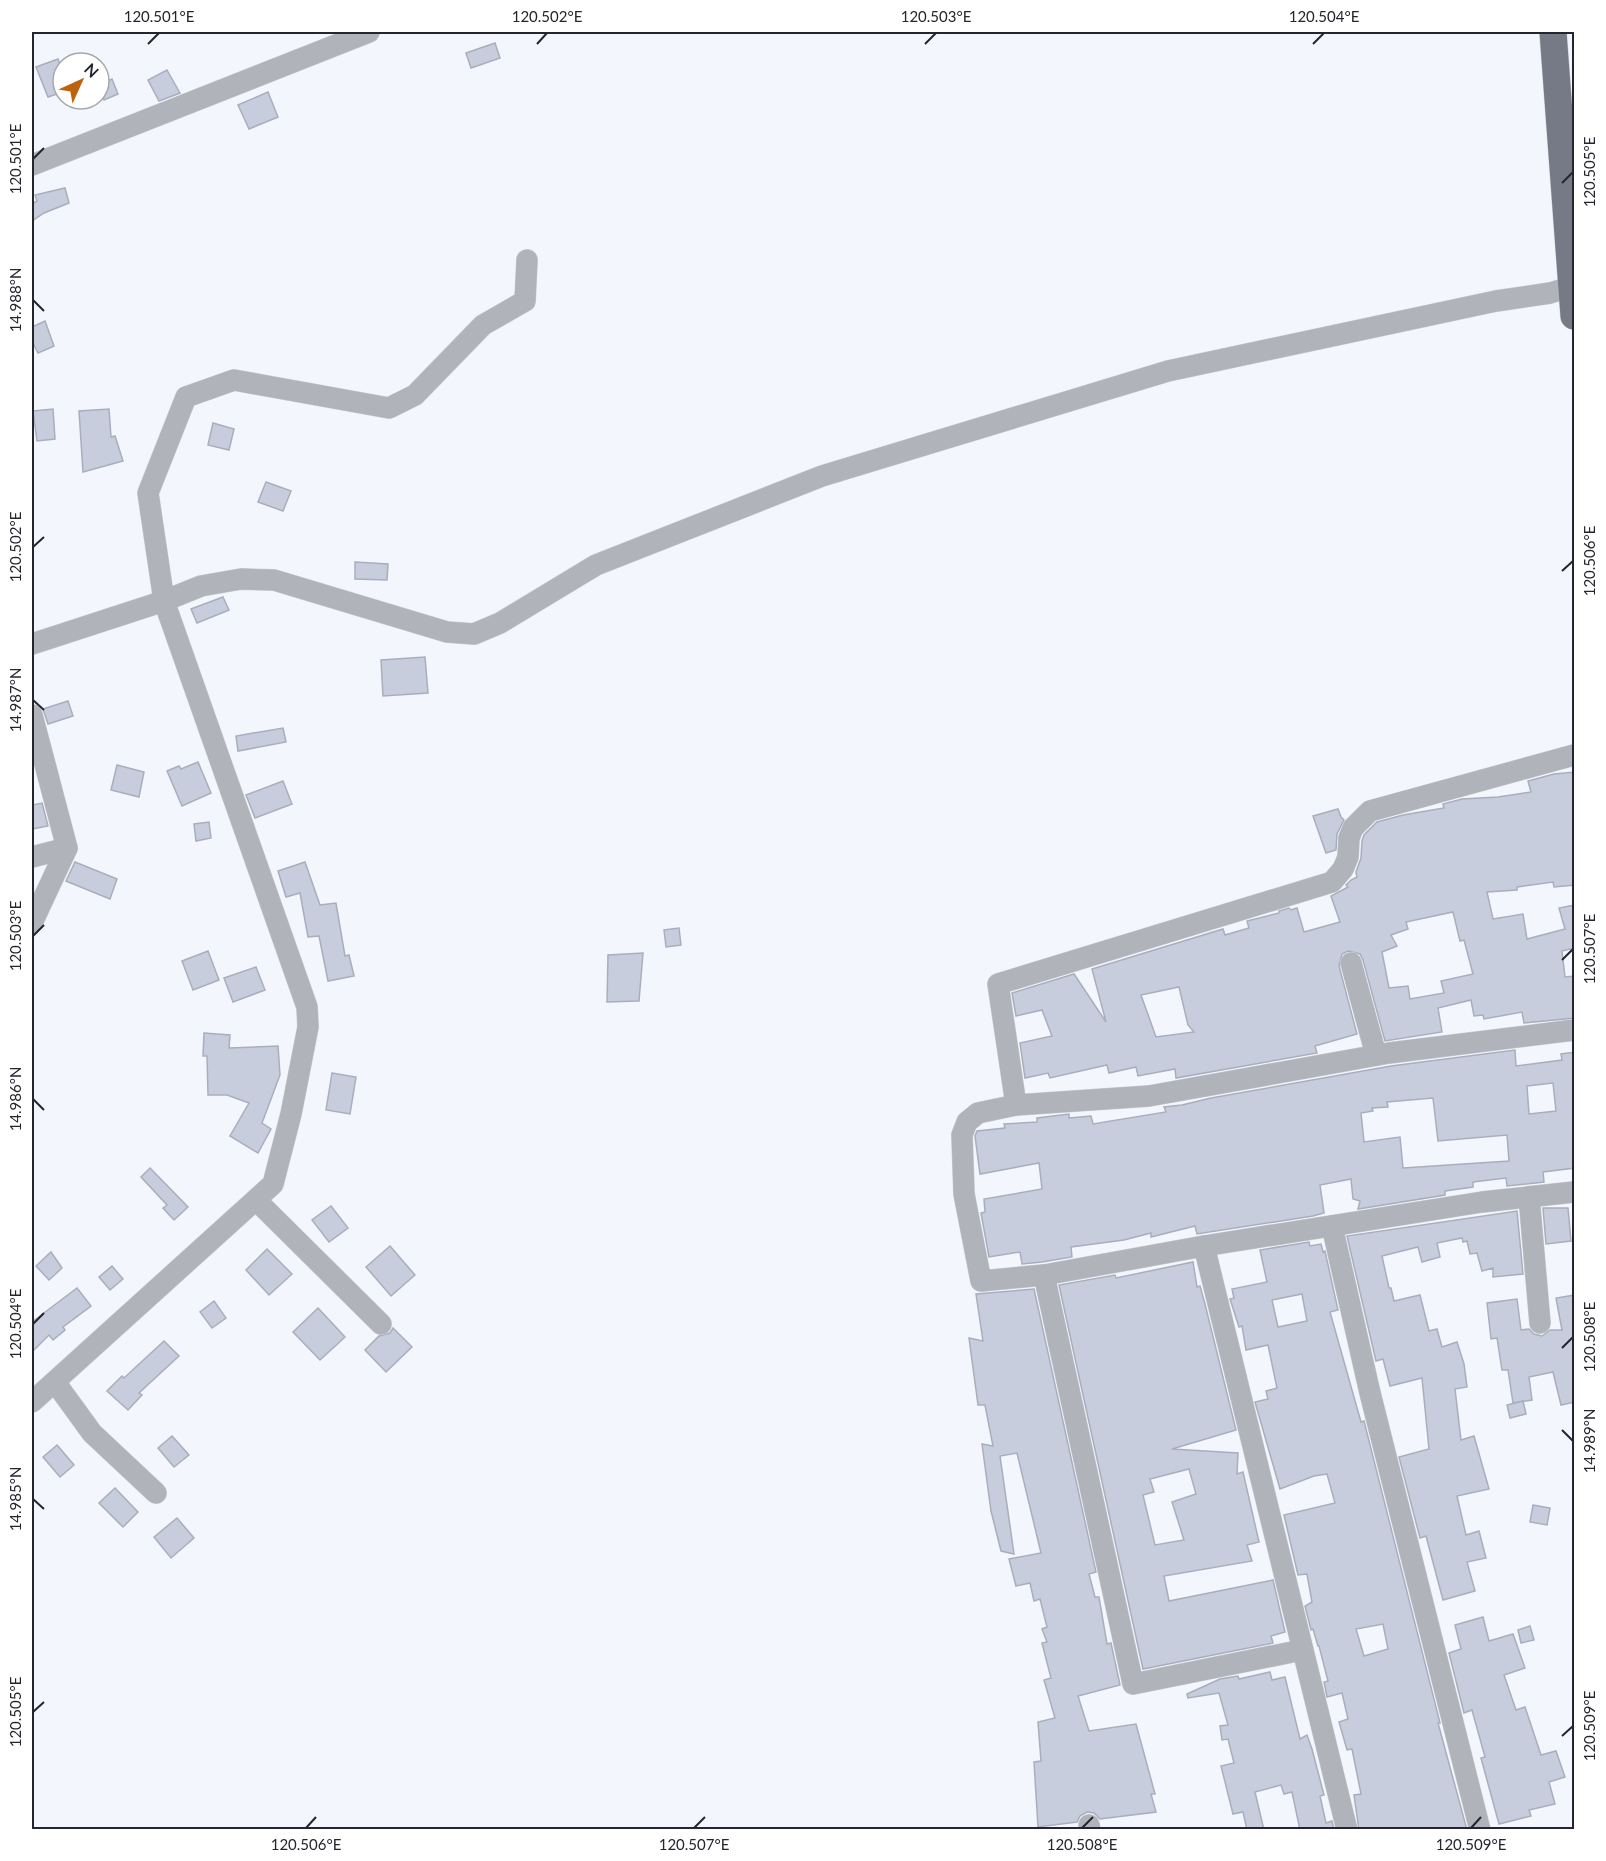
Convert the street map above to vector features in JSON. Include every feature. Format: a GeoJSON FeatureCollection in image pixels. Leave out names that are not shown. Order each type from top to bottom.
{"type":"FeatureCollection","features":[{"type":"Feature","properties":{"kind":"main road"},"geometry":{"type":"LineString","coordinates":[[1553,32],[1575,316]]}},
{"type":"Feature","properties":{"kind":"street"},"geometry":{"type":"LineString","coordinates":[[32,165],[369,32]]}},
{"type":"Feature","properties":{"kind":"street"},"geometry":{"type":"LineString","coordinates":[[32,1402],[273,1184],[291,1114],[308,1027],[307,1007],[164,601],[148,493],[186,397],[234,380],[389,408],[415,395],[483,324],[525,301],[527,260]]}},
{"type":"Feature","properties":{"kind":"street"},"geometry":{"type":"LineString","coordinates":[[32,644],[164,601],[201,586],[241,579],[274,580],[447,632],[474,634],[500,623],[596,566],[822,476],[1168,371],[1496,301],[1550,293],[1573,286]]}},
{"type":"Feature","properties":{"kind":"street"},"geometry":{"type":"LineString","coordinates":[[32,715],[67,848],[32,923]]}},
{"type":"Feature","properties":{"kind":"street"},"geometry":{"type":"LineString","coordinates":[[1016,1105],[998,984],[1332,882],[1343,869],[1348,857],[1349,838],[1353,828],[1370,810],[1575,755]]}},
{"type":"Feature","properties":{"kind":"street"},"geometry":{"type":"LineString","coordinates":[[32,857],[67,848]]}},
{"type":"Feature","properties":{"kind":"street"},"geometry":{"type":"LineString","coordinates":[[1351,963],[1376,1055]]}},
{"type":"Feature","properties":{"kind":"street"},"geometry":{"type":"LineString","coordinates":[[1575,1030],[1376,1055],[1149,1096],[1016,1105],[978,1113],[967,1122],[962,1135],[964,1194],[981,1281],[1044,1275],[1204,1246],[1482,1202],[1575,1192]]}},
{"type":"Feature","properties":{"kind":"street"},"geometry":{"type":"LineString","coordinates":[[1529,1197],[1540,1323]]}},
{"type":"Feature","properties":{"kind":"street"},"geometry":{"type":"LineString","coordinates":[[256,1200],[381,1324]]}},
{"type":"Feature","properties":{"kind":"street"},"geometry":{"type":"LineString","coordinates":[[1332,1226],[1370,1393],[1480,1830]]}},
{"type":"Feature","properties":{"kind":"street"},"geometry":{"type":"LineString","coordinates":[[1204,1246],[1347,1830]]}},
{"type":"Feature","properties":{"kind":"street"},"geometry":{"type":"LineString","coordinates":[[1044,1275],[1133,1684],[1302,1650]]}},
{"type":"Feature","properties":{"kind":"street"},"geometry":{"type":"LineString","coordinates":[[55,1382],[92,1432],[156,1494]]}},
{"type":"Feature","properties":{"kind":"building"},"geometry":{"type":"Polygon","coordinates":[[[495,43],[500,58],[471,68],[466,53],[495,43]]]}},
{"type":"Feature","properties":{"kind":"building"},"geometry":{"type":"Polygon","coordinates":[[[51,62],[51,96],[48,97],[36,67],[51,62]]]}},
{"type":"Feature","properties":{"kind":"building"},"geometry":{"type":"Polygon","coordinates":[[[167,70],[180,93],[159,101],[148,80],[167,70]]]}},
{"type":"Feature","properties":{"kind":"building"},"geometry":{"type":"Polygon","coordinates":[[[111,79],[118,94],[111,97],[111,79]]]}},
{"type":"Feature","properties":{"kind":"building"},"geometry":{"type":"Polygon","coordinates":[[[268,92],[278,117],[249,129],[238,105],[268,92]]]}},
{"type":"Feature","properties":{"kind":"building"},"geometry":{"type":"Polygon","coordinates":[[[65,188],[69,203],[44,213],[32,221],[32,204],[37,201],[35,195],[65,188]]]}},
{"type":"Feature","properties":{"kind":"building"},"geometry":{"type":"Polygon","coordinates":[[[45,321],[54,346],[38,353],[32,341],[32,327],[45,321]]]}},
{"type":"Feature","properties":{"kind":"building"},"geometry":{"type":"Polygon","coordinates":[[[53,409],[55,439],[37,441],[33,411],[53,409]]]}},
{"type":"Feature","properties":{"kind":"building"},"geometry":{"type":"Polygon","coordinates":[[[109,409],[111,437],[115,436],[123,461],[83,472],[79,411],[109,409]]]}},
{"type":"Feature","properties":{"kind":"building"},"geometry":{"type":"Polygon","coordinates":[[[213,423],[234,429],[229,450],[208,445],[213,423]]]}},
{"type":"Feature","properties":{"kind":"building"},"geometry":{"type":"Polygon","coordinates":[[[266,482],[291,491],[283,511],[258,502],[266,482]]]}},
{"type":"Feature","properties":{"kind":"building"},"geometry":{"type":"Polygon","coordinates":[[[355,562],[388,564],[387,580],[355,579],[355,562]]]}},
{"type":"Feature","properties":{"kind":"building"},"geometry":{"type":"Polygon","coordinates":[[[223,597],[229,610],[197,623],[191,609],[223,597]]]}},
{"type":"Feature","properties":{"kind":"building"},"geometry":{"type":"Polygon","coordinates":[[[425,657],[428,693],[383,696],[381,660],[425,657]]]}},
{"type":"Feature","properties":{"kind":"building"},"geometry":{"type":"Polygon","coordinates":[[[68,701],[73,716],[48,724],[43,709],[68,701]]]}},
{"type":"Feature","properties":{"kind":"building"},"geometry":{"type":"Polygon","coordinates":[[[283,728],[286,742],[238,751],[236,736],[283,728]]]}},
{"type":"Feature","properties":{"kind":"building"},"geometry":{"type":"Polygon","coordinates":[[[198,762],[211,793],[182,806],[167,771],[179,766],[181,769],[198,762]]]}},
{"type":"Feature","properties":{"kind":"building"},"geometry":{"type":"Polygon","coordinates":[[[117,765],[144,772],[139,797],[111,790],[117,765]]]}},
{"type":"Feature","properties":{"kind":"building"},"geometry":{"type":"Polygon","coordinates":[[[1575,772],[1575,885],[1554,887],[1553,882],[1517,887],[1517,890],[1487,892],[1493,919],[1523,914],[1527,939],[1565,929],[1559,908],[1575,905],[1575,948],[1562,951],[1565,977],[1575,976],[1575,1018],[1524,1023],[1522,1012],[1484,1019],[1483,1015],[1474,1016],[1471,1000],[1438,1008],[1442,1032],[1385,1041],[1363,960],[1360,954],[1348,951],[1342,954],[1339,966],[1357,1034],[1315,1046],[1317,1053],[1176,1078],[1175,1069],[1138,1076],[1136,1067],[1109,1073],[1107,1065],[1050,1078],[1048,1073],[1025,1078],[1020,1043],[1052,1036],[1042,1010],[1016,1016],[1012,993],[1074,974],[1106,1022],[1092,969],[1223,929],[1225,935],[1249,928],[1247,921],[1279,913],[1289,908],[1291,910],[1297,908],[1304,932],[1340,922],[1331,896],[1348,887],[1346,885],[1357,877],[1356,872],[1361,858],[1364,835],[1377,822],[1444,808],[1443,804],[1462,799],[1531,792],[1528,781],[1554,774],[1575,772]],[[1453,912],[1406,922],[1408,929],[1391,935],[1397,946],[1382,952],[1389,988],[1408,986],[1410,999],[1444,993],[1441,981],[1473,974],[1464,940],[1460,941],[1453,912]],[[1179,987],[1141,995],[1156,1037],[1194,1032],[1188,1025],[1179,987]]]}},
{"type":"Feature","properties":{"kind":"building"},"geometry":{"type":"Polygon","coordinates":[[[283,781],[292,804],[255,818],[246,795],[283,781]]]}},
{"type":"Feature","properties":{"kind":"building"},"geometry":{"type":"Polygon","coordinates":[[[42,803],[48,826],[32,829],[32,805],[42,803]]]}},
{"type":"Feature","properties":{"kind":"building"},"geometry":{"type":"Polygon","coordinates":[[[1338,809],[1344,820],[1337,834],[1336,850],[1326,853],[1313,816],[1338,809]]]}},
{"type":"Feature","properties":{"kind":"building"},"geometry":{"type":"Polygon","coordinates":[[[209,822],[211,838],[196,841],[194,824],[209,822]]]}},
{"type":"Feature","properties":{"kind":"building"},"geometry":{"type":"Polygon","coordinates":[[[75,862],[117,879],[110,899],[66,881],[75,862]]]}},
{"type":"Feature","properties":{"kind":"building"},"geometry":{"type":"Polygon","coordinates":[[[305,862],[320,905],[336,903],[345,956],[349,955],[354,976],[328,981],[319,936],[308,937],[300,893],[286,897],[278,871],[305,862]]]}},
{"type":"Feature","properties":{"kind":"building"},"geometry":{"type":"Polygon","coordinates":[[[679,928],[681,945],[666,947],[664,930],[679,928]]]}},
{"type":"Feature","properties":{"kind":"building"},"geometry":{"type":"Polygon","coordinates":[[[208,951],[219,980],[193,990],[182,961],[208,951]]]}},
{"type":"Feature","properties":{"kind":"building"},"geometry":{"type":"Polygon","coordinates":[[[643,953],[639,1001],[607,1002],[608,955],[643,953]]]}},
{"type":"Feature","properties":{"kind":"building"},"geometry":{"type":"Polygon","coordinates":[[[256,967],[265,990],[233,1002],[224,978],[256,967]]]}},
{"type":"Feature","properties":{"kind":"building"},"geometry":{"type":"Polygon","coordinates":[[[204,1033],[230,1035],[229,1048],[278,1046],[280,1075],[262,1123],[271,1129],[258,1153],[230,1136],[249,1103],[227,1095],[208,1095],[207,1056],[203,1056],[204,1033]]]}},
{"type":"Feature","properties":{"kind":"building"},"geometry":{"type":"Polygon","coordinates":[[[1515,1050],[1516,1066],[1562,1060],[1561,1054],[1575,1052],[1575,1168],[1543,1172],[1544,1182],[1507,1186],[1506,1178],[1473,1182],[1473,1187],[1445,1191],[1445,1195],[1358,1209],[1360,1201],[1353,1199],[1351,1179],[1320,1185],[1324,1213],[1313,1216],[1197,1234],[1195,1226],[1151,1237],[1151,1233],[1124,1240],[1071,1247],[1072,1257],[1042,1262],[1022,1264],[1020,1252],[989,1257],[981,1213],[985,1212],[984,1199],[1042,1189],[1039,1163],[980,1174],[975,1136],[977,1131],[1005,1128],[1004,1124],[1037,1122],[1037,1118],[1069,1114],[1069,1118],[1091,1116],[1093,1124],[1166,1112],[1164,1107],[1391,1066],[1515,1050]],[[1553,1083],[1527,1086],[1529,1114],[1556,1111],[1553,1083]],[[1433,1098],[1387,1102],[1388,1107],[1372,1108],[1373,1111],[1361,1113],[1364,1142],[1400,1137],[1403,1168],[1509,1161],[1507,1135],[1438,1141],[1433,1098]]]}},
{"type":"Feature","properties":{"kind":"building"},"geometry":{"type":"Polygon","coordinates":[[[332,1073],[356,1077],[350,1114],[326,1110],[332,1073]]]}},
{"type":"Feature","properties":{"kind":"building"},"geometry":{"type":"Polygon","coordinates":[[[150,1168],[188,1207],[174,1220],[163,1208],[167,1205],[141,1177],[150,1168]]]}},
{"type":"Feature","properties":{"kind":"building"},"geometry":{"type":"Polygon","coordinates":[[[331,1206],[348,1228],[329,1242],[312,1220],[331,1206]]]}},
{"type":"Feature","properties":{"kind":"building"},"geometry":{"type":"Polygon","coordinates":[[[1543,1208],[1568,1208],[1571,1241],[1546,1244],[1543,1208]]]}},
{"type":"Feature","properties":{"kind":"building"},"geometry":{"type":"Polygon","coordinates":[[[1517,1211],[1523,1274],[1493,1277],[1493,1268],[1482,1271],[1477,1253],[1470,1254],[1467,1241],[1463,1242],[1462,1238],[1437,1243],[1440,1257],[1422,1262],[1418,1247],[1382,1256],[1394,1301],[1420,1295],[1429,1331],[1437,1329],[1442,1347],[1457,1342],[1464,1364],[1467,1387],[1455,1389],[1461,1440],[1474,1436],[1489,1489],[1457,1496],[1466,1535],[1479,1531],[1486,1558],[1467,1562],[1475,1591],[1443,1600],[1426,1536],[1420,1538],[1399,1457],[1429,1449],[1422,1378],[1390,1386],[1383,1359],[1376,1361],[1347,1236],[1517,1211]]]}},
{"type":"Feature","properties":{"kind":"building"},"geometry":{"type":"Polygon","coordinates":[[[1309,1242],[1310,1246],[1321,1244],[1323,1252],[1325,1251],[1338,1310],[1330,1312],[1361,1422],[1364,1421],[1440,1723],[1438,1723],[1467,1830],[1359,1830],[1354,1795],[1361,1794],[1352,1749],[1347,1750],[1339,1722],[1348,1719],[1342,1693],[1327,1697],[1324,1682],[1328,1681],[1305,1606],[1312,1602],[1307,1574],[1298,1575],[1284,1515],[1335,1503],[1327,1474],[1314,1476],[1280,1489],[1255,1402],[1268,1399],[1266,1391],[1277,1388],[1268,1345],[1246,1350],[1242,1326],[1239,1327],[1230,1299],[1234,1298],[1232,1289],[1267,1282],[1260,1250],[1309,1242]],[[1302,1294],[1272,1300],[1278,1327],[1307,1321],[1302,1294]],[[1383,1624],[1356,1629],[1364,1656],[1388,1649],[1383,1624]]]}},
{"type":"Feature","properties":{"kind":"building"},"geometry":{"type":"Polygon","coordinates":[[[390,1246],[415,1275],[391,1296],[366,1267],[390,1246]]]}},
{"type":"Feature","properties":{"kind":"building"},"geometry":{"type":"Polygon","coordinates":[[[267,1249],[292,1274],[269,1295],[246,1270],[267,1249]]]}},
{"type":"Feature","properties":{"kind":"building"},"geometry":{"type":"Polygon","coordinates":[[[51,1252],[62,1268],[49,1280],[36,1266],[51,1252]]]}},
{"type":"Feature","properties":{"kind":"building"},"geometry":{"type":"Polygon","coordinates":[[[1193,1262],[1197,1287],[1200,1286],[1205,1304],[1236,1430],[1172,1449],[1238,1453],[1237,1474],[1243,1472],[1259,1542],[1247,1545],[1252,1561],[1164,1576],[1169,1601],[1273,1580],[1285,1632],[1271,1636],[1273,1643],[1143,1669],[1059,1285],[1115,1275],[1116,1278],[1193,1262]],[[1189,1469],[1150,1479],[1154,1492],[1143,1495],[1155,1545],[1184,1540],[1172,1502],[1196,1494],[1189,1469]]]}},
{"type":"Feature","properties":{"kind":"building"},"geometry":{"type":"Polygon","coordinates":[[[112,1266],[123,1279],[110,1290],[99,1277],[112,1266]]]}},
{"type":"Feature","properties":{"kind":"building"},"geometry":{"type":"Polygon","coordinates":[[[77,1288],[91,1306],[63,1327],[65,1330],[53,1340],[49,1335],[32,1352],[32,1322],[77,1288]]]}},
{"type":"Feature","properties":{"kind":"building"},"geometry":{"type":"Polygon","coordinates":[[[1034,1289],[1096,1572],[1089,1574],[1095,1597],[1099,1597],[1107,1644],[1111,1643],[1120,1685],[1078,1696],[1089,1731],[1136,1724],[1155,1794],[1151,1794],[1156,1812],[1100,1819],[1094,1813],[1087,1812],[1080,1816],[1077,1822],[1038,1827],[1034,1762],[1041,1761],[1038,1722],[1055,1718],[1044,1680],[1051,1678],[1042,1643],[1047,1642],[1042,1629],[1047,1627],[1040,1599],[1034,1601],[1030,1583],[1016,1586],[1009,1559],[1041,1553],[1017,1453],[1000,1456],[1014,1554],[1001,1551],[991,1511],[982,1444],[993,1446],[985,1405],[978,1405],[969,1338],[983,1341],[976,1294],[1034,1289]]]}},
{"type":"Feature","properties":{"kind":"building"},"geometry":{"type":"Polygon","coordinates":[[[1575,1295],[1575,1402],[1561,1405],[1553,1372],[1529,1377],[1532,1400],[1513,1403],[1508,1370],[1502,1370],[1497,1338],[1491,1339],[1487,1303],[1517,1299],[1521,1330],[1529,1329],[1534,1334],[1542,1336],[1550,1330],[1562,1330],[1556,1298],[1575,1295]]]}},
{"type":"Feature","properties":{"kind":"building"},"geometry":{"type":"Polygon","coordinates":[[[214,1301],[226,1318],[212,1328],[200,1312],[214,1301]]]}},
{"type":"Feature","properties":{"kind":"building"},"geometry":{"type":"Polygon","coordinates":[[[318,1308],[345,1337],[320,1360],[293,1332],[318,1308]]]}},
{"type":"Feature","properties":{"kind":"building"},"geometry":{"type":"Polygon","coordinates":[[[393,1328],[412,1347],[386,1372],[365,1350],[379,1336],[390,1333],[393,1328]]]}},
{"type":"Feature","properties":{"kind":"building"},"geometry":{"type":"Polygon","coordinates":[[[164,1341],[179,1356],[139,1393],[142,1395],[128,1410],[107,1391],[164,1341]]]}},
{"type":"Feature","properties":{"kind":"building"},"geometry":{"type":"Polygon","coordinates":[[[1523,1401],[1526,1414],[1510,1418],[1507,1405],[1523,1401]]]}},
{"type":"Feature","properties":{"kind":"building"},"geometry":{"type":"Polygon","coordinates":[[[172,1436],[189,1455],[174,1467],[158,1448],[172,1436]]]}},
{"type":"Feature","properties":{"kind":"building"},"geometry":{"type":"Polygon","coordinates":[[[57,1445],[74,1465],[60,1477],[43,1457],[57,1445]]]}},
{"type":"Feature","properties":{"kind":"building"},"geometry":{"type":"Polygon","coordinates":[[[115,1488],[138,1512],[123,1527],[99,1503],[115,1488]]]}},
{"type":"Feature","properties":{"kind":"building"},"geometry":{"type":"Polygon","coordinates":[[[1533,1505],[1550,1508],[1547,1525],[1530,1522],[1533,1505]]]}},
{"type":"Feature","properties":{"kind":"building"},"geometry":{"type":"Polygon","coordinates":[[[177,1518],[194,1538],[171,1558],[154,1537],[177,1518]]]}},
{"type":"Feature","properties":{"kind":"building"},"geometry":{"type":"Polygon","coordinates":[[[1483,1617],[1489,1641],[1513,1634],[1525,1668],[1504,1675],[1516,1710],[1525,1707],[1541,1755],[1556,1751],[1565,1777],[1549,1782],[1555,1804],[1529,1810],[1531,1816],[1499,1824],[1481,1758],[1485,1757],[1472,1710],[1464,1713],[1449,1653],[1461,1649],[1455,1625],[1483,1617]]]}},
{"type":"Feature","properties":{"kind":"building"},"geometry":{"type":"Polygon","coordinates":[[[1530,1626],[1534,1640],[1521,1643],[1518,1630],[1530,1626]]]}},
{"type":"Feature","properties":{"kind":"building"},"geometry":{"type":"Polygon","coordinates":[[[1270,1672],[1272,1680],[1285,1677],[1300,1739],[1307,1735],[1312,1749],[1324,1795],[1320,1796],[1326,1823],[1332,1821],[1334,1830],[1300,1830],[1292,1792],[1284,1794],[1281,1785],[1255,1792],[1264,1830],[1247,1830],[1243,1812],[1233,1814],[1221,1766],[1234,1763],[1228,1739],[1222,1740],[1220,1726],[1228,1725],[1219,1693],[1188,1698],[1187,1694],[1220,1679],[1238,1676],[1239,1679],[1270,1672]]]}}]}
